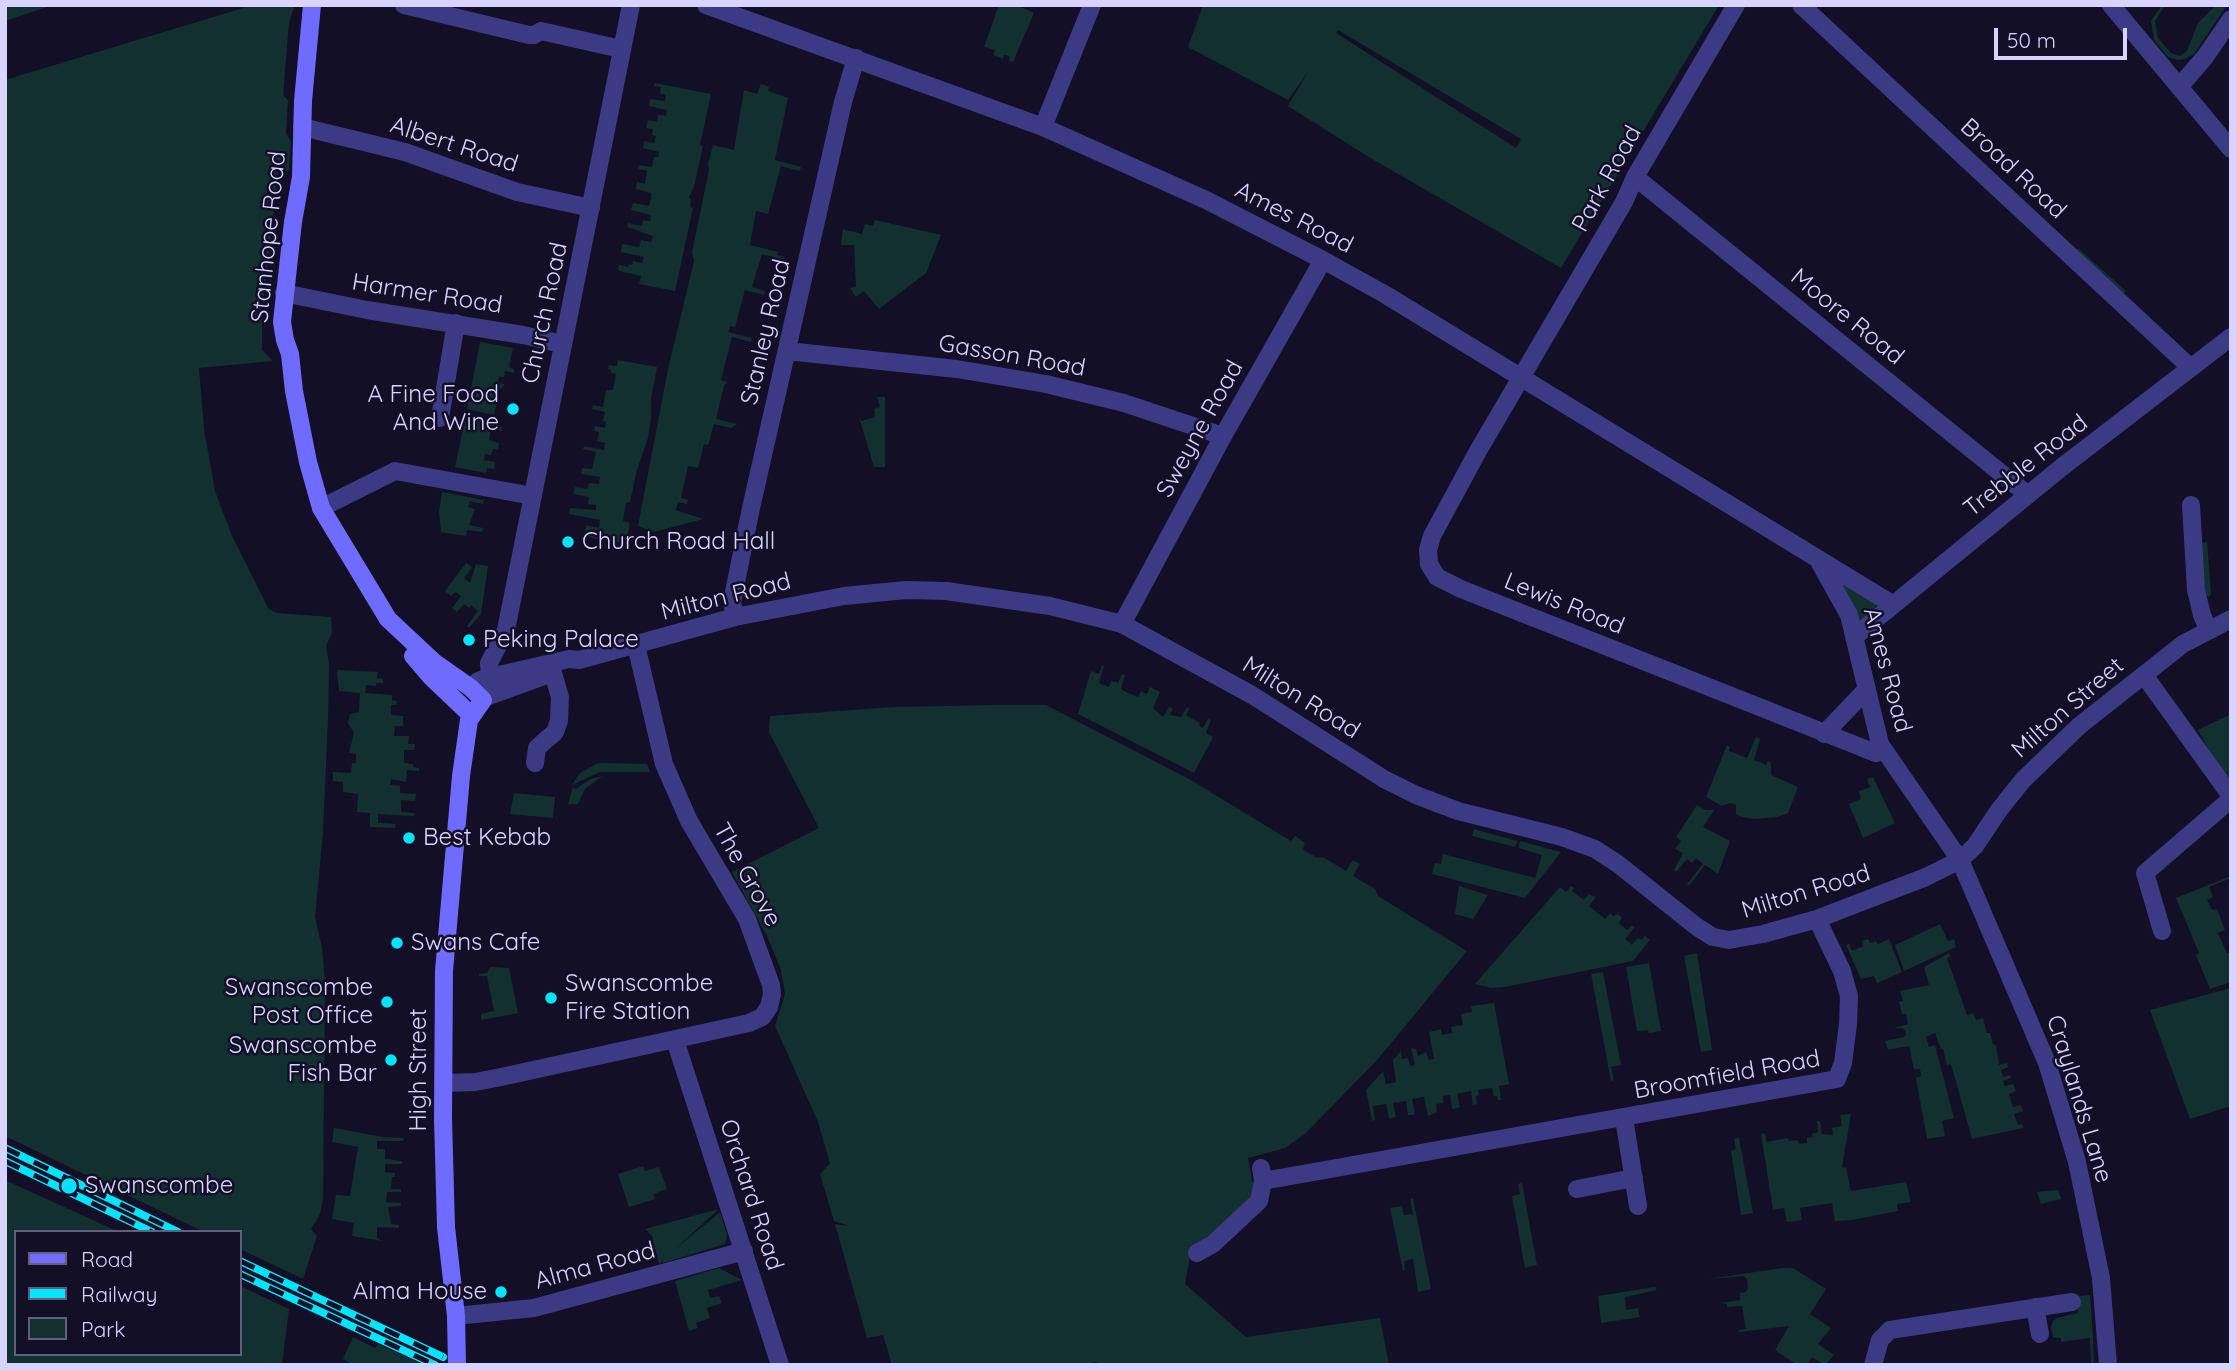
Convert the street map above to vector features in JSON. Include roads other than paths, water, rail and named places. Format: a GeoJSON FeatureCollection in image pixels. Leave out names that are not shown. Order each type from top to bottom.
{"type":"FeatureCollection","features":[{"type":"Feature","properties":{"kind":"main road","name":"Stanhope Road"},"geometry":{"type":"LineString","coordinates":[[312,5],[302,127],[304,138],[301,178],[282,316],[307,462],[321,508],[391,622],[434,662],[493,686]]}},
{"type":"Feature","properties":{"kind":"main road","name":"Stanhope Road"},"geometry":{"type":"LineString","coordinates":[[391,622],[393,634],[431,677],[466,709]]}},
{"type":"Feature","properties":{"kind":"main road","name":"High Street"},"geometry":{"type":"LineString","coordinates":[[457,1365],[456,1316],[446,1227],[444,971],[466,709],[493,686]]}},
{"type":"Feature","properties":{"kind":"street"},"geometry":{"type":"LineString","coordinates":[[404,5],[523,33],[533,35],[542,31],[621,49]]}},
{"type":"Feature","properties":{"kind":"street","name":"Church Road"},"geometry":{"type":"LineString","coordinates":[[493,686],[490,660],[506,630],[631,5]]}},
{"type":"Feature","properties":{"kind":"street","name":"Ames Road"},"geometry":{"type":"LineString","coordinates":[[706,5],[1043,127],[1165,180],[1324,260],[1892,604]]}},
{"type":"Feature","properties":{"kind":"street"},"geometry":{"type":"LineString","coordinates":[[1043,127],[1092,5]]}},
{"type":"Feature","properties":{"kind":"street","name":"Park Road"},"geometry":{"type":"LineString","coordinates":[[1520,377],[1737,5]]}},
{"type":"Feature","properties":{"kind":"street","name":"Broad Road"},"geometry":{"type":"LineString","coordinates":[[1801,5],[2191,368]]}},
{"type":"Feature","properties":{"kind":"street"},"geometry":{"type":"LineString","coordinates":[[2111,5],[2231,149]]}},
{"type":"Feature","properties":{"kind":"street"},"geometry":{"type":"LineString","coordinates":[[2179,87],[2202,61],[2231,19]]}},
{"type":"Feature","properties":{"kind":"street","name":"Stanley Road"},"geometry":{"type":"LineString","coordinates":[[735,617],[732,602],[738,567],[846,91],[856,58]]}},
{"type":"Feature","properties":{"kind":"street","name":"Albert Road"},"geometry":{"type":"LineString","coordinates":[[302,127],[405,152],[517,192],[591,208]]}},
{"type":"Feature","properties":{"kind":"street","name":"Moore Road"},"geometry":{"type":"LineString","coordinates":[[1635,177],[2028,495]]}},
{"type":"Feature","properties":{"kind":"street","name":"Sweyne Road"},"geometry":{"type":"LineString","coordinates":[[1122,624],[1223,436],[1324,260]]}},
{"type":"Feature","properties":{"kind":"street","name":"Harmer Road"},"geometry":{"type":"LineString","coordinates":[[284,293],[562,344]]}},
{"type":"Feature","properties":{"kind":"street"},"geometry":{"type":"LineString","coordinates":[[440,418],[456,323]]}},
{"type":"Feature","properties":{"kind":"street","name":"Trebble Road"},"geometry":{"type":"LineString","coordinates":[[1854,637],[2028,495],[2231,337]]}},
{"type":"Feature","properties":{"kind":"street","name":"Gasson Road"},"geometry":{"type":"LineString","coordinates":[[787,351],[957,369],[1037,382],[1124,403],[1223,436]]}},
{"type":"Feature","properties":{"kind":"street","name":"Lewis Road"},"geometry":{"type":"LineString","coordinates":[[1520,377],[1433,534],[1428,560],[1434,574],[1461,590],[1824,734],[1876,753],[1884,750]]}},
{"type":"Feature","properties":{"kind":"street"},"geometry":{"type":"LineString","coordinates":[[321,508],[395,471],[533,496]]}},
{"type":"Feature","properties":{"kind":"street"},"geometry":{"type":"LineString","coordinates":[[2191,505],[2196,590],[2208,629]]}},
{"type":"Feature","properties":{"kind":"street","name":"Ames Road"},"geometry":{"type":"LineString","coordinates":[[1819,559],[1846,608],[1877,736],[1960,860]]}},
{"type":"Feature","properties":{"kind":"street","name":"Milton Road"},"geometry":{"type":"LineString","coordinates":[[493,686],[569,659],[579,660],[735,617],[844,596],[929,590],[963,593],[1050,606],[1122,624],[1252,695],[1384,779],[1416,795],[1458,811],[1562,837],[1595,849],[1697,927],[1724,940],[1818,919],[1926,877],[1960,860]]}},
{"type":"Feature","properties":{"kind":"street","name":"Milton Street"},"geometry":{"type":"LineString","coordinates":[[1960,860],[1975,846],[1999,810],[2030,772],[2108,701],[2183,644],[2231,619]]}},
{"type":"Feature","properties":{"kind":"street","name":"The Grove"},"geometry":{"type":"LineString","coordinates":[[444,1083],[487,1080],[675,1040],[757,1020],[768,1010],[772,992],[757,943],[739,904],[697,835],[667,774],[636,645]]}},
{"type":"Feature","properties":{"kind":"street","name":"Milton Road"},"geometry":{"type":"LineString","coordinates":[[493,686],[553,673],[570,667],[579,660]]}},
{"type":"Feature","properties":{"kind":"street"},"geometry":{"type":"LineString","coordinates":[[535,762],[537,748],[555,733],[559,721],[560,698],[553,673]]}},
{"type":"Feature","properties":{"kind":"street"},"geometry":{"type":"LineString","coordinates":[[2144,675],[2231,798],[2145,873],[2162,931]]}},
{"type":"Feature","properties":{"kind":"street"},"geometry":{"type":"LineString","coordinates":[[1824,734],[1866,690]]}},
{"type":"Feature","properties":{"kind":"street","name":"Craylands Lane"},"geometry":{"type":"LineString","coordinates":[[1960,860],[2042,1050],[2077,1162],[2104,1292],[2108,1365]]}},
{"type":"Feature","properties":{"kind":"street","name":"Broomfield Road"},"geometry":{"type":"LineString","coordinates":[[1197,1253],[1213,1244],[1257,1203],[1262,1175],[1624,1118],[1839,1078],[1848,1024],[1849,996],[1842,971],[1818,919]]}},
{"type":"Feature","properties":{"kind":"street","name":"Orchard Road"},"geometry":{"type":"LineString","coordinates":[[675,1040],[780,1365]]}},
{"type":"Feature","properties":{"kind":"street","name":"Broomfield Road"},"geometry":{"type":"LineString","coordinates":[[1624,1118],[1638,1206]]}},
{"type":"Feature","properties":{"kind":"street"},"geometry":{"type":"LineString","coordinates":[[1577,1189],[1634,1178]]}},
{"type":"Feature","properties":{"kind":"street","name":"Alma Road"},"geometry":{"type":"LineString","coordinates":[[456,1316],[534,1308],[744,1251]]}},
{"type":"Feature","properties":{"kind":"street"},"geometry":{"type":"LineString","coordinates":[[1873,1365],[1880,1340],[1890,1330],[2072,1302]]}},
{"type":"Feature","properties":{"kind":"street"},"geometry":{"type":"LineString","coordinates":[[2035,1307],[2040,1334]]}},
{"type":"Feature","properties":{"kind":"railway"},"geometry":{"type":"LineString","coordinates":[[5,1148],[174,1230]]}},
{"type":"Feature","properties":{"kind":"railway"},"geometry":{"type":"LineString","coordinates":[[5,1161],[148,1230]]}},
{"type":"Feature","properties":{"kind":"railway"},"geometry":{"type":"LineString","coordinates":[[242,1262],[443,1357]]}},
{"type":"Feature","properties":{"kind":"railway"},"geometry":{"type":"LineString","coordinates":[[242,1275],[435,1365]]}},
{"type":"Feature","properties":{"kind":"place","name":"A Fine Food And Wine"},"geometry":{"type":"Point","coordinates":[513,409]}},
{"type":"Feature","properties":{"kind":"place","name":"Church Road Hall"},"geometry":{"type":"Point","coordinates":[568,542]}},
{"type":"Feature","properties":{"kind":"place","name":"Peking Palace"},"geometry":{"type":"Point","coordinates":[469,640]}},
{"type":"Feature","properties":{"kind":"place","name":"Best Kebab"},"geometry":{"type":"Point","coordinates":[409,838]}},
{"type":"Feature","properties":{"kind":"place","name":"Swans Cafe"},"geometry":{"type":"Point","coordinates":[397,943]}},
{"type":"Feature","properties":{"kind":"place","name":"Swanscombe Fire Station"},"geometry":{"type":"Point","coordinates":[551,998]}},
{"type":"Feature","properties":{"kind":"place","name":"Swanscombe Post Office"},"geometry":{"type":"Point","coordinates":[387,1002]}},
{"type":"Feature","properties":{"kind":"place","name":"Swanscombe Fish Bar"},"geometry":{"type":"Point","coordinates":[391,1060]}},
{"type":"Feature","properties":{"kind":"place","name":"Swanscombe"},"geometry":{"type":"Point","coordinates":[69,1186]}},
{"type":"Feature","properties":{"kind":"place","name":"Alma House"},"geometry":{"type":"Point","coordinates":[501,1292]}}]}
